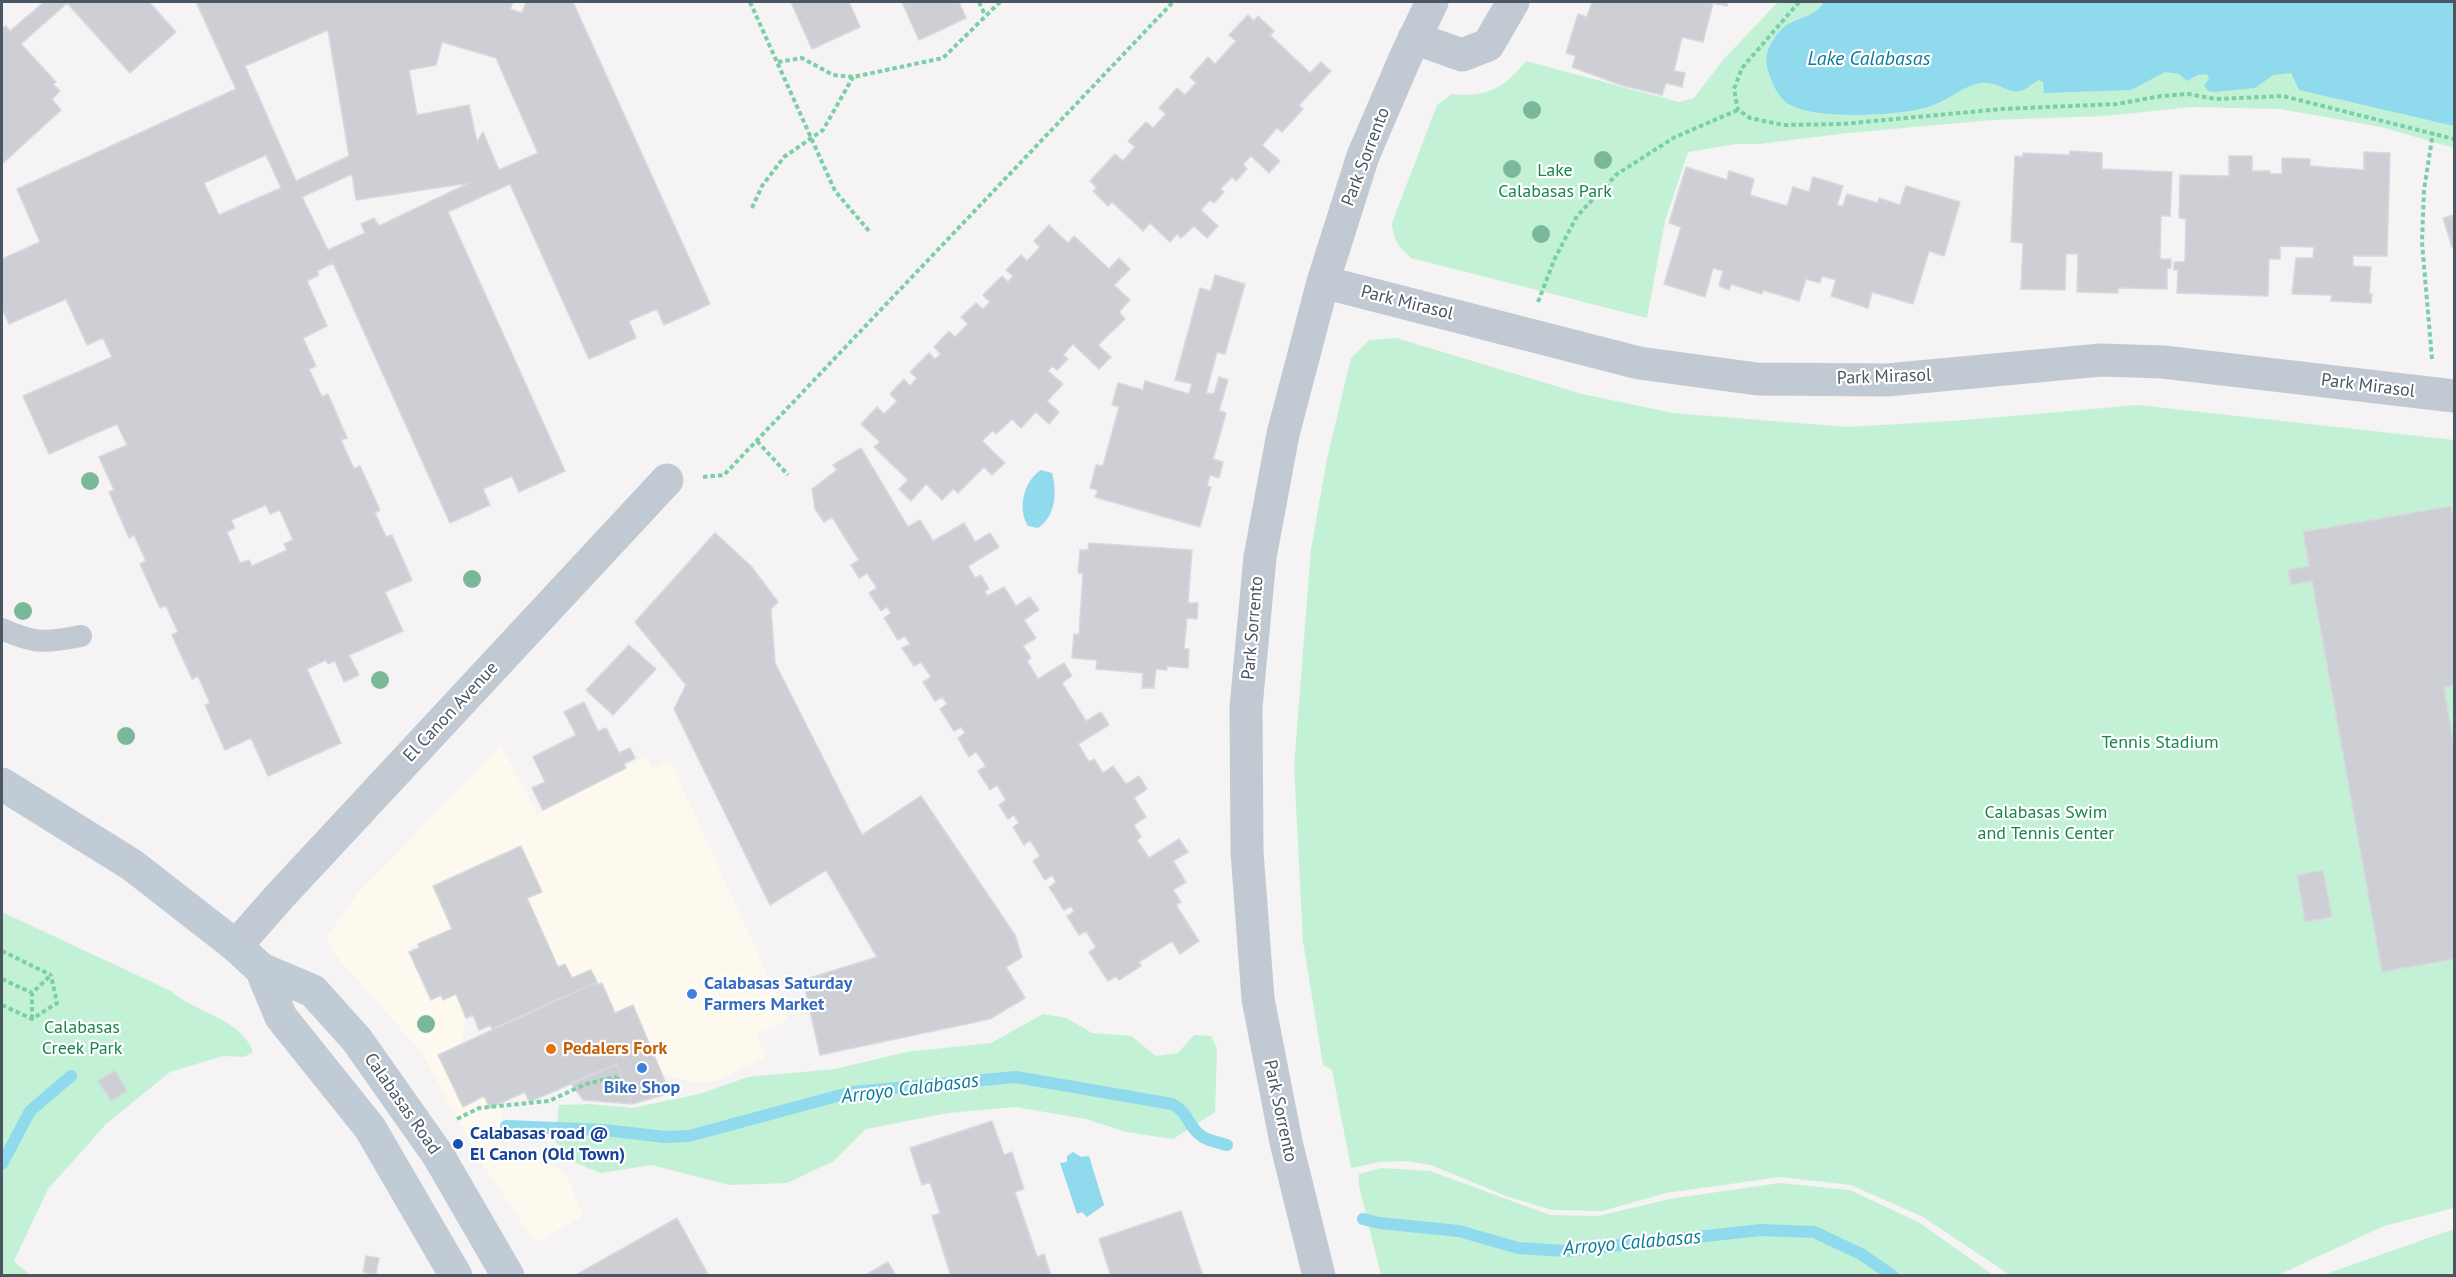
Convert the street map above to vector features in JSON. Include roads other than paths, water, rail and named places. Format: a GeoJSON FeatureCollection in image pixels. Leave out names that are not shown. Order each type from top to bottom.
{"type":"FeatureCollection","features":[{"type":"Feature","properties":{"kind":"main road","name":"Calabasas Road"},"geometry":{"type":"LineString","coordinates":[[2,784],[132,864],[236,945],[261,969],[313,991],[357,1040],[438,1155],[508,1275]]}},
{"type":"Feature","properties":{"kind":"main road","name":"Calabasas Road"},"geometry":{"type":"LineString","coordinates":[[261,969],[282,1017],[370,1128],[456,1275]]}},
{"type":"Feature","properties":{"kind":"street","name":"Park Sorrento"},"geometry":{"type":"LineString","coordinates":[[1319,1275],[1286,1142],[1258,999],[1247,852],[1246,707],[1260,557],[1283,434],[1323,282],[1364,156],[1414,38],[1432,2]]}},
{"type":"Feature","properties":{"kind":"street"},"geometry":{"type":"LineString","coordinates":[[1414,38],[1462,56],[1488,45],[1513,2]]}},
{"type":"Feature","properties":{"kind":"street","name":"Park Mirasol"},"geometry":{"type":"LineString","coordinates":[[1323,282],[1639,363],[1757,379],[1887,380],[2111,360],[2163,362],[2454,396]]}},
{"type":"Feature","properties":{"kind":"street","name":"El Canon Avenue"},"geometry":{"type":"LineString","coordinates":[[236,945],[667,480]]}},
{"type":"Feature","properties":{"kind":"lane"},"geometry":{"type":"LineString","coordinates":[[2,629],[27,640],[52,642],[81,636]]}},
{"type":"Feature","properties":{"kind":"water","name":"Lake Calabasas"},"geometry":{"type":"Polygon","coordinates":[[[1824,2],[2454,2],[2454,126],[2299,90],[2291,73],[2273,75],[2255,88],[2214,92],[2208,91],[2204,85],[2209,79],[2207,74],[2198,75],[2187,81],[2179,74],[2165,72],[2131,90],[2044,93],[2043,82],[2039,80],[2020,91],[1983,83],[1964,88],[1937,104],[1900,112],[1858,115],[1799,109],[1787,103],[1775,88],[1766,58],[1772,42],[1785,26],[1813,13],[1824,2]]]}},
{"type":"Feature","properties":{"kind":"water"},"geometry":{"type":"Polygon","coordinates":[[[1041,470],[1052,473],[1055,496],[1052,510],[1038,528],[1028,526],[1023,503],[1030,481],[1041,470]]]}},
{"type":"Feature","properties":{"kind":"water"},"geometry":{"type":"Polygon","coordinates":[[[1073,1152],[1081,1157],[1089,1156],[1104,1205],[1087,1217],[1082,1212],[1077,1214],[1060,1163],[1067,1162],[1067,1156],[1073,1152]]]}},
{"type":"Feature","properties":{"kind":"waterway","name":"Arroyo Calabasas"},"geometry":{"type":"LineString","coordinates":[[2,1164],[30,1111],[71,1076]]}},
{"type":"Feature","properties":{"kind":"waterway","name":"Arroyo Calabasas"},"geometry":{"type":"LineString","coordinates":[[506,1126],[605,1130],[665,1137],[689,1136],[852,1092],[1016,1077],[1172,1104],[1202,1136],[1227,1145]]}},
{"type":"Feature","properties":{"kind":"waterway","name":"Arroyo Calabasas"},"geometry":{"type":"LineString","coordinates":[[1363,1219],[1379,1223],[1459,1231],[1518,1248],[1566,1251],[1761,1230],[1814,1232],[1861,1254],[1893,1276]]}},
{"type":"Feature","properties":{"kind":"place","name":"Calabasas Saturday Farmers Market"},"geometry":{"type":"Point","coordinates":[692,994]}},
{"type":"Feature","properties":{"kind":"place","name":"Pedalers Fork"},"geometry":{"type":"Point","coordinates":[551,1049]}},
{"type":"Feature","properties":{"kind":"place","name":"Bike Shop"},"geometry":{"type":"Point","coordinates":[642,1068]}},
{"type":"Feature","properties":{"kind":"place","name":"Calabasas road @ El Canon (Old Town)"},"geometry":{"type":"Point","coordinates":[458,1144]}},
{"type":"Feature","properties":{"kind":"park label","name":"Lake Calabasas Park"},"geometry":{"type":"Point","coordinates":[1555,181]}},
{"type":"Feature","properties":{"kind":"park label","name":"Tennis Stadium"},"geometry":{"type":"Point","coordinates":[2160,743]}},
{"type":"Feature","properties":{"kind":"park label","name":"Calabasas Swim and Tennis Center"},"geometry":{"type":"Point","coordinates":[2046,823]}},
{"type":"Feature","properties":{"kind":"park label","name":"Calabasas Creek Park"},"geometry":{"type":"Point","coordinates":[82,1038]}}]}
